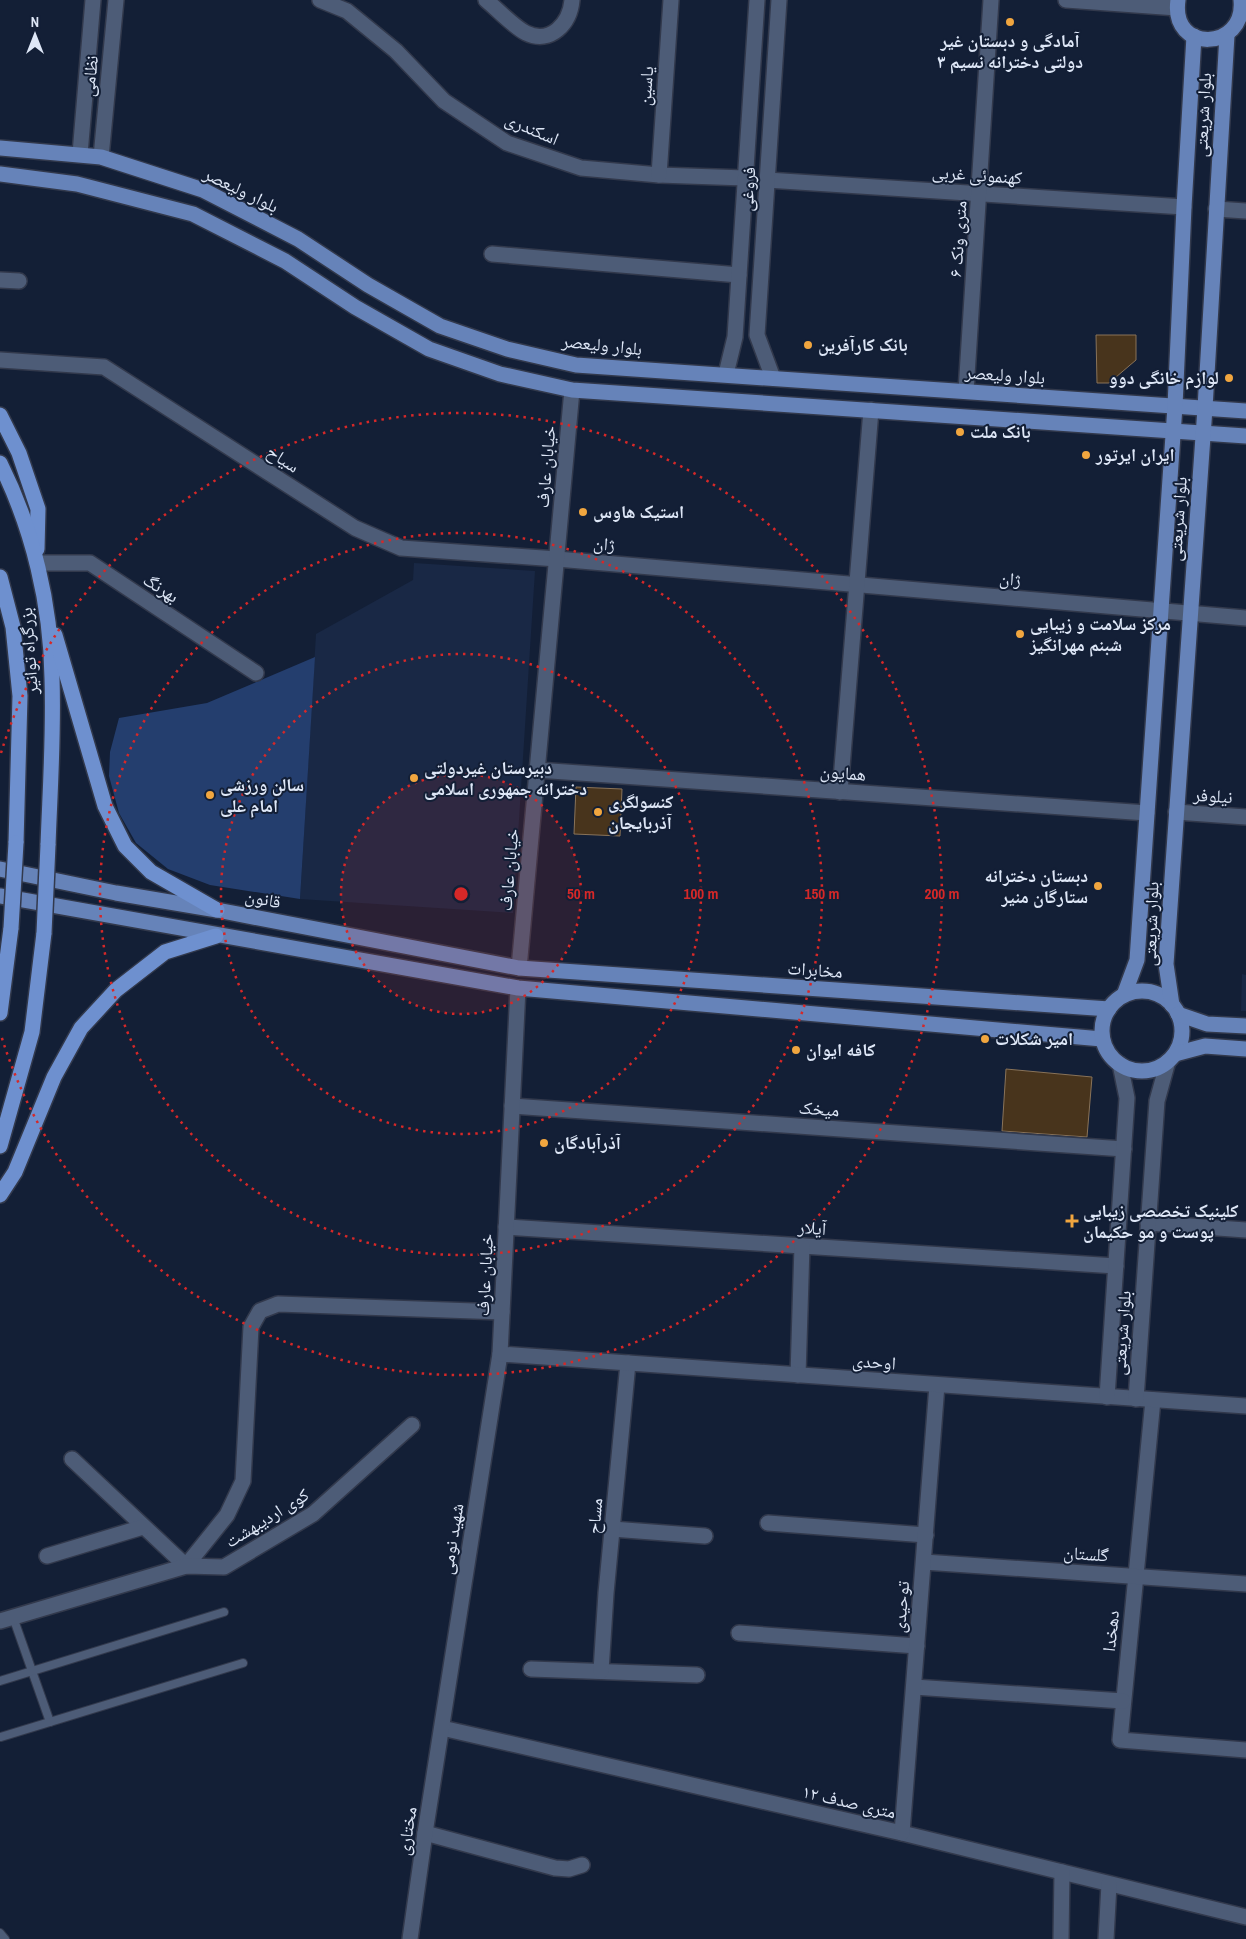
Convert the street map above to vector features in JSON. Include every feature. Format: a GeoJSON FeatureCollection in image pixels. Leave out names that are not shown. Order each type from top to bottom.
{"type":"FeatureCollection","features":[{"type":"Feature","properties":{"kind":"highway"},"geometry":{"type":"LineString","coordinates":[[0,415],[19,453],[38,508],[37,563]]}},
{"type":"Feature","properties":{"kind":"highway","name":"بزرگراه توانیر"},"geometry":{"type":"LineString","coordinates":[[0,1146],[32,1032],[44,933],[52,678],[45,602],[37,563],[23,517],[3,469]]}},
{"type":"Feature","properties":{"kind":"highway","name":"بزرگراه توانیر"},"geometry":{"type":"LineString","coordinates":[[0,577],[13,627],[20,696],[16,843],[11,928],[0,1013]]}},
{"type":"Feature","properties":{"kind":"highway"},"geometry":{"type":"LineString","coordinates":[[0,624],[6,601]]}},
{"type":"Feature","properties":{"kind":"highway"},"geometry":{"type":"LineString","coordinates":[[45,602],[106,806],[125,846],[151,872],[217,910]]}},
{"type":"Feature","properties":{"kind":"highway"},"geometry":{"type":"LineString","coordinates":[[0,1195],[14,1172],[54,1078],[81,1028],[116,990],[165,952],[216,936]]}},
{"type":"Feature","properties":{"kind":"main road"},"geometry":{"type":"LineString","coordinates":[[1177,4],[1181,24],[1186,31],[1194,36],[1210,40],[1227,35],[1234,30],[1243,10]]}},
{"type":"Feature","properties":{"kind":"main road","name":"بلوار شریعتى"},"geometry":{"type":"LineString","coordinates":[[1175,1010],[1166,964],[1203,433],[1227,35]]}},
{"type":"Feature","properties":{"kind":"main road","name":"بلوار شریعتى"},"geometry":{"type":"LineString","coordinates":[[1124,995],[1137,960],[1175,406],[1194,36]]}},
{"type":"Feature","properties":{"kind":"main road","name":"بلوار ولیعصر"},"geometry":{"type":"LineString","coordinates":[[0,148],[101,156],[203,190],[298,239],[368,285],[440,326],[507,349],[576,365],[1246,411]]}},
{"type":"Feature","properties":{"kind":"main road"},"geometry":{"type":"LineString","coordinates":[[0,174],[77,184],[194,214],[285,261],[355,306],[429,349],[500,374],[572,390],[1246,436]]}},
{"type":"Feature","properties":{"kind":"main road"},"geometry":{"type":"LineString","coordinates":[[239,237],[249,214]]}},
{"type":"Feature","properties":{"kind":"main road"},"geometry":{"type":"LineString","coordinates":[[920,413],[921,388]]}},
{"type":"Feature","properties":{"kind":"main road","name":"قانون"},"geometry":{"type":"LineString","coordinates":[[0,869],[519,968]]}},
{"type":"Feature","properties":{"kind":"main road"},"geometry":{"type":"LineString","coordinates":[[0,896],[216,936],[518,988],[1102,1039]]}},
{"type":"Feature","properties":{"kind":"main road","name":"خیابان عارف"},"geometry":{"type":"LineString","coordinates":[[518,988],[519,968]]}},
{"type":"Feature","properties":{"kind":"main road","name":"مخابرات"},"geometry":{"type":"LineString","coordinates":[[519,968],[1109,1009]]}},
{"type":"Feature","properties":{"kind":"main road"},"geometry":{"type":"LineString","coordinates":[[1172,1058],[1182,1034],[1181,1024],[1175,1010],[1164,998],[1145,992],[1124,995],[1109,1009],[1103,1023],[1102,1039],[1106,1049],[1120,1064],[1129,1069],[1139,1071],[1159,1067],[1172,1058],[1205,1046],[1246,1049]]}},
{"type":"Feature","properties":{"kind":"main road"},"geometry":{"type":"LineString","coordinates":[[1175,1010],[1207,1024],[1246,1026]]}},
{"type":"Feature","properties":{"kind":"street","name":"نظامی"},"geometry":{"type":"LineString","coordinates":[[80,154],[93,0]]}},
{"type":"Feature","properties":{"kind":"street","name":"نظامی"},"geometry":{"type":"LineString","coordinates":[[101,156],[116,0]]}},
{"type":"Feature","properties":{"kind":"street","name":"اسکندری"},"geometry":{"type":"LineString","coordinates":[[320,0],[348,11],[396,51],[444,101],[507,143],[581,168],[659,175],[745,178]]}},
{"type":"Feature","properties":{"kind":"street"},"geometry":{"type":"LineString","coordinates":[[486,0],[526,33],[541,36],[556,32],[566,22],[572,0]]}},
{"type":"Feature","properties":{"kind":"street","name":"یاسین"},"geometry":{"type":"LineString","coordinates":[[659,175],[671,0]]}},
{"type":"Feature","properties":{"kind":"street","name":"فروغى"},"geometry":{"type":"LineString","coordinates":[[726,374],[735,337],[757,0]]}},
{"type":"Feature","properties":{"kind":"street","name":"فروغى"},"geometry":{"type":"LineString","coordinates":[[773,378],[757,335],[779,0]]}},
{"type":"Feature","properties":{"kind":"street","name":"۶ متری ونک"},"geometry":{"type":"LineString","coordinates":[[966,391],[991,0]]}},
{"type":"Feature","properties":{"kind":"street"},"geometry":{"type":"LineString","coordinates":[[1066,0],[1177,4]]}},
{"type":"Feature","properties":{"kind":"street","name":"کهنموئی غربی"},"geometry":{"type":"LineString","coordinates":[[767,180],[1184,207]]}},
{"type":"Feature","properties":{"kind":"street"},"geometry":{"type":"LineString","coordinates":[[1216,209],[1246,211]]}},
{"type":"Feature","properties":{"kind":"street"},"geometry":{"type":"LineString","coordinates":[[492,254],[739,274]]}},
{"type":"Feature","properties":{"kind":"street"},"geometry":{"type":"LineString","coordinates":[[0,280],[19,281]]}},
{"type":"Feature","properties":{"kind":"street","name":"سیاح"},"geometry":{"type":"LineString","coordinates":[[0,360],[104,367],[355,528],[402,548],[557,559]]}},
{"type":"Feature","properties":{"kind":"street","name":"خیابان عارف"},"geometry":{"type":"LineString","coordinates":[[519,968],[572,390]]}},
{"type":"Feature","properties":{"kind":"street"},"geometry":{"type":"LineString","coordinates":[[840,792],[871,410]]}},
{"type":"Feature","properties":{"kind":"street","name":"ژان"},"geometry":{"type":"LineString","coordinates":[[557,559],[1246,618]]}},
{"type":"Feature","properties":{"kind":"street","name":"بهرنگ"},"geometry":{"type":"LineString","coordinates":[[37,563],[90,563],[256,673]]}},
{"type":"Feature","properties":{"kind":"street","name":"همایون"},"geometry":{"type":"LineString","coordinates":[[537,770],[1147,813]]}},
{"type":"Feature","properties":{"kind":"street","name":"نیلوفر"},"geometry":{"type":"LineString","coordinates":[[1176,812],[1246,817]]}},
{"type":"Feature","properties":{"kind":"street","name":"خیابان عارف"},"geometry":{"type":"LineString","coordinates":[[500,1354],[518,988]]}},
{"type":"Feature","properties":{"kind":"street","name":"بلوار شریعتى"},"geometry":{"type":"LineString","coordinates":[[1136,1399],[1157,1101],[1172,1058]]}},
{"type":"Feature","properties":{"kind":"street","name":"بلوار شریعتى"},"geometry":{"type":"LineString","coordinates":[[1107,1397],[1127,1098],[1120,1064]]}},
{"type":"Feature","properties":{"kind":"street","name":"میخک"},"geometry":{"type":"LineString","coordinates":[[512,1106],[1124,1149]]}},
{"type":"Feature","properties":{"kind":"street"},"geometry":{"type":"LineString","coordinates":[[1148,1223],[1246,1230]]}},
{"type":"Feature","properties":{"kind":"street","name":"آیلار"},"geometry":{"type":"LineString","coordinates":[[506,1227],[1116,1266]]}},
{"type":"Feature","properties":{"kind":"street"},"geometry":{"type":"LineString","coordinates":[[798,1375],[802,1246]]}},
{"type":"Feature","properties":{"kind":"street"},"geometry":{"type":"LineString","coordinates":[[72,1458],[186,1566],[227,1515],[244,1481],[251,1327],[260,1311],[278,1304],[502,1312]]}},
{"type":"Feature","properties":{"kind":"street","name":"اوحدی"},"geometry":{"type":"LineString","coordinates":[[500,1354],[1246,1406]]}},
{"type":"Feature","properties":{"kind":"street","name":"شهید نومی"},"geometry":{"type":"LineString","coordinates":[[442,1728],[500,1354]]}},
{"type":"Feature","properties":{"kind":"street","name":"مساح"},"geometry":{"type":"LineString","coordinates":[[601,1672],[628,1363]]}},
{"type":"Feature","properties":{"kind":"street","name":"توحیدی"},"geometry":{"type":"LineString","coordinates":[[902,1833],[937,1385]]}},
{"type":"Feature","properties":{"kind":"street","name":"دهخدا"},"geometry":{"type":"LineString","coordinates":[[1153,1400],[1120,1740],[1246,1750]]}},
{"type":"Feature","properties":{"kind":"street","name":"کوی اردیبهشت"},"geometry":{"type":"LineString","coordinates":[[6,1619],[186,1566],[224,1567],[313,1514],[412,1425]]}},
{"type":"Feature","properties":{"kind":"street"},"geometry":{"type":"LineString","coordinates":[[768,1523],[926,1535]]}},
{"type":"Feature","properties":{"kind":"street"},"geometry":{"type":"LineString","coordinates":[[47,1556],[143,1527]]}},
{"type":"Feature","properties":{"kind":"street"},"geometry":{"type":"LineString","coordinates":[[612,1529],[705,1536]]}},
{"type":"Feature","properties":{"kind":"street","name":"گلستان"},"geometry":{"type":"LineString","coordinates":[[924,1562],[1246,1584]]}},
{"type":"Feature","properties":{"kind":"street"},"geometry":{"type":"LineString","coordinates":[[739,1633],[917,1646]]}},
{"type":"Feature","properties":{"kind":"street"},"geometry":{"type":"LineString","coordinates":[[531,1669],[697,1676]]}},
{"type":"Feature","properties":{"kind":"street"},"geometry":{"type":"LineString","coordinates":[[914,1687],[1123,1701]]}},
{"type":"Feature","properties":{"kind":"street","name":"۱۲ متری صدف"},"geometry":{"type":"LineString","coordinates":[[442,1728],[902,1833],[1246,1917]]}},
{"type":"Feature","properties":{"kind":"street","name":"مختاری"},"geometry":{"type":"LineString","coordinates":[[410,1939],[442,1728]]}},
{"type":"Feature","properties":{"kind":"street"},"geometry":{"type":"LineString","coordinates":[[425,1833],[555,1868],[569,1869],[582,1865]]}},
{"type":"Feature","properties":{"kind":"street"},"geometry":{"type":"LineString","coordinates":[[1060,1939],[1062,1872]]}},
{"type":"Feature","properties":{"kind":"street"},"geometry":{"type":"LineString","coordinates":[[1106,1939],[1109,1884]]}},
{"type":"Feature","properties":{"kind":"street"},"geometry":{"type":"LineString","coordinates":[[1225,1912],[1246,1906]]}},
{"type":"Feature","properties":{"kind":"lane"},"geometry":{"type":"LineString","coordinates":[[0,1681],[224,1612]]}},
{"type":"Feature","properties":{"kind":"lane"},"geometry":{"type":"LineString","coordinates":[[6,1619],[32,1671],[50,1722]]}},
{"type":"Feature","properties":{"kind":"lane"},"geometry":{"type":"LineString","coordinates":[[1,1737],[243,1663]]}},
{"type":"Feature","properties":{"kind":"lane"},"geometry":{"type":"LineString","coordinates":[[0,1933],[5,1939]]}},
{"type":"Feature","properties":{"kind":"shaded area","name":"دبیرستان غیردولتی دخترانه جمهوری اسلامی"},"geometry":{"type":"Polygon","coordinates":[[[414,563],[535,571],[513,913],[300,899],[316,634],[413,580],[414,563]]]}},
{"type":"Feature","properties":{"kind":"shaded area","name":"سالن ورزشی امام علی"},"geometry":{"type":"Polygon","coordinates":[[[315,657],[300,899],[210,885],[168,869],[136,843],[119,813],[109,776],[110,752],[119,718],[207,703],[315,657]]]}},
{"type":"Feature","properties":{"kind":"shaded area"},"geometry":{"type":"Polygon","coordinates":[[[1242,974],[1246,975],[1246,1011],[1241,1011],[1242,974]]]}},
{"type":"Feature","properties":{"kind":"building"},"geometry":{"type":"Polygon","coordinates":[[[1096,335],[1136,335],[1136,360],[1109,383],[1097,383],[1096,335]]]}},
{"type":"Feature","properties":{"kind":"building","name":"کنسولگری آذربایجان"},"geometry":{"type":"Polygon","coordinates":[[[576,787],[622,789],[620,836],[574,834],[576,787]]]}},
{"type":"Feature","properties":{"kind":"building"},"geometry":{"type":"Polygon","coordinates":[[[1006,1069],[1092,1077],[1087,1137],[1002,1131],[1006,1069]]]}},
{"type":"Feature","properties":{"kind":"place","name":"آمادگی و دبستان غیر دولتی دخترانه نسیم ۳"},"geometry":{"type":"Point","coordinates":[1010,22]}},
{"type":"Feature","properties":{"kind":"place","name":"بانک کارآفرین"},"geometry":{"type":"Point","coordinates":[808,345]}},
{"type":"Feature","properties":{"kind":"place","name":"لوازم خانگی دوو"},"geometry":{"type":"Point","coordinates":[1229,378]}},
{"type":"Feature","properties":{"kind":"place","name":"بانک ملت"},"geometry":{"type":"Point","coordinates":[960,432]}},
{"type":"Feature","properties":{"kind":"place","name":"ایران ایرتور"},"geometry":{"type":"Point","coordinates":[1086,455]}},
{"type":"Feature","properties":{"kind":"place","name":"استیک هاوس"},"geometry":{"type":"Point","coordinates":[583,512]}},
{"type":"Feature","properties":{"kind":"place","name":"مرکز سلامت و زیبایی شبنم مهرانگیز"},"geometry":{"type":"Point","coordinates":[1020,634]}},
{"type":"Feature","properties":{"kind":"place","name":"دبیرستان غیردولتی دخترانه جمهوری اسلامی"},"geometry":{"type":"Point","coordinates":[414,778]}},
{"type":"Feature","properties":{"kind":"place","name":"سالن ورزشی امام علی"},"geometry":{"type":"Point","coordinates":[210,795]}},
{"type":"Feature","properties":{"kind":"place","name":"کنسولگری آذربایجان"},"geometry":{"type":"Point","coordinates":[598,812]}},
{"type":"Feature","properties":{"kind":"place","name":"دبستان دخترانه ستارگان منیر"},"geometry":{"type":"Point","coordinates":[1098,886]}},
{"type":"Feature","properties":{"kind":"place","name":"امیر شکلات"},"geometry":{"type":"Point","coordinates":[985,1039]}},
{"type":"Feature","properties":{"kind":"place","name":"کافه ایوان"},"geometry":{"type":"Point","coordinates":[796,1050]}},
{"type":"Feature","properties":{"kind":"place","name":"آذرآبادگان"},"geometry":{"type":"Point","coordinates":[544,1143]}},
{"type":"Feature","properties":{"kind":"place","name":"کلینیک تخصصی زیبایی پوست و مو حکیمان"},"geometry":{"type":"Point","coordinates":[1072,1221]}}]}
